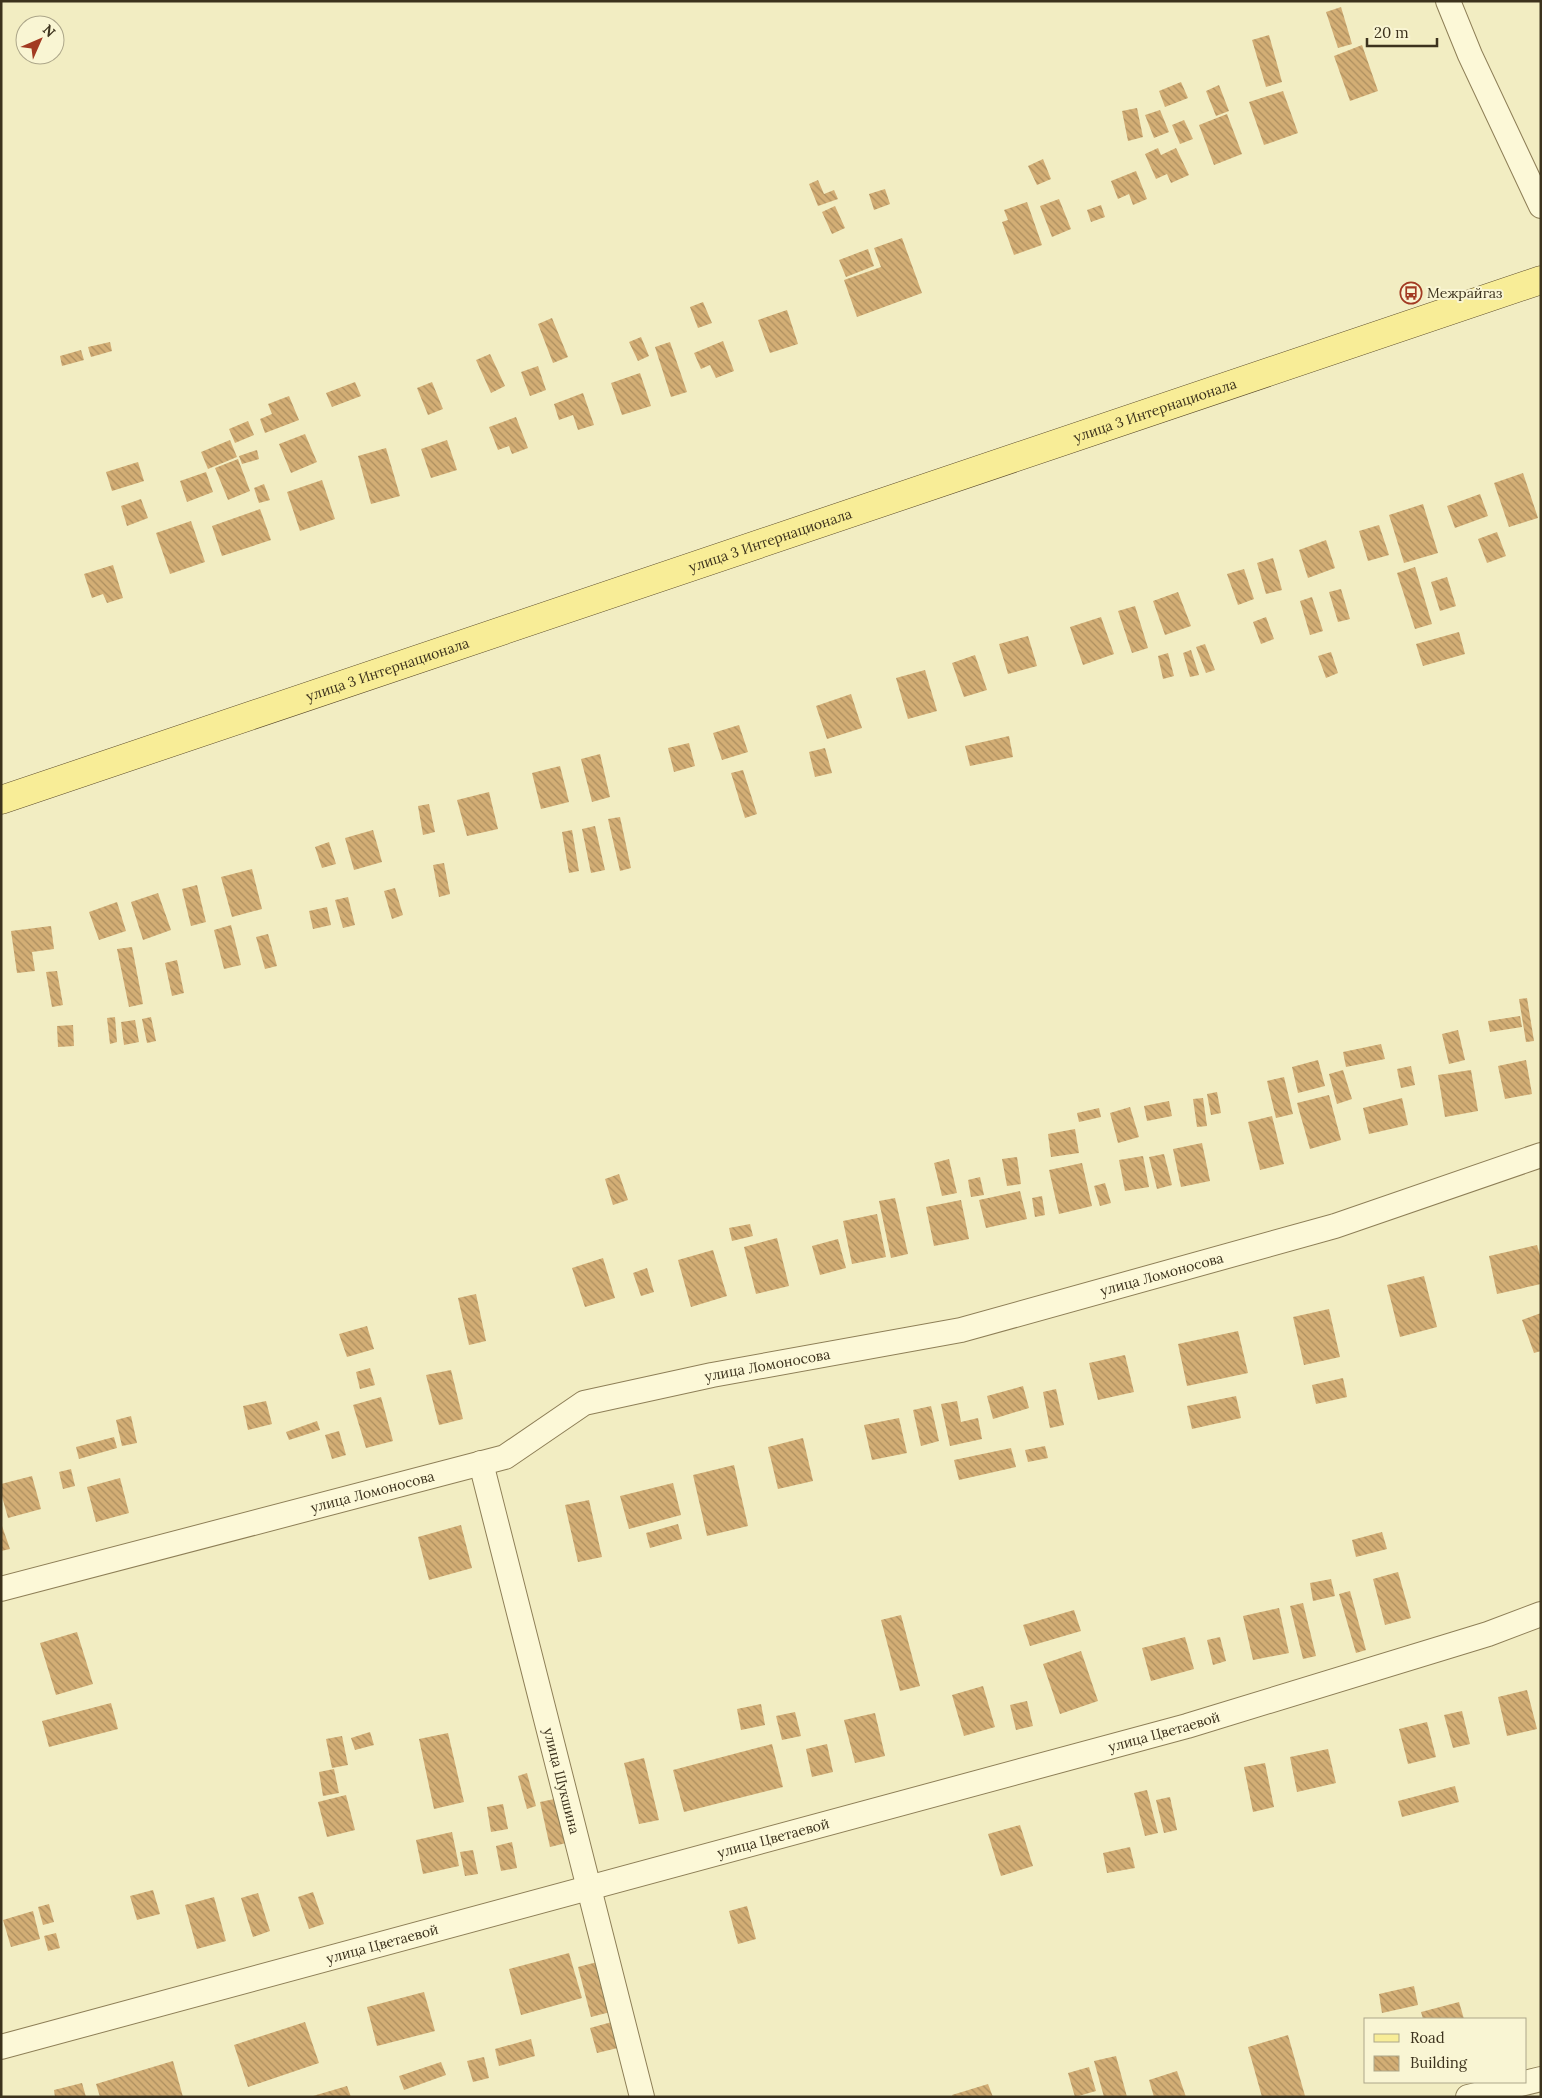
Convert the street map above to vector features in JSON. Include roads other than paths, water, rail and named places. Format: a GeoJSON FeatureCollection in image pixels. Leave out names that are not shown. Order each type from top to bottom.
{"type":"FeatureCollection","features":[{"type":"Feature","properties":{"kind":"main road","name":"улица 3 Интернационала"},"geometry":{"type":"LineString","coordinates":[[1,800],[1541,280]]}},
{"type":"Feature","properties":{"kind":"street"},"geometry":{"type":"LineString","coordinates":[[1448,1],[1470,55],[1541,206]]}},
{"type":"Feature","properties":{"kind":"street","name":"улица Ломоносова"},"geometry":{"type":"LineString","coordinates":[[1,1589],[506,1457],[584,1403],[712,1375],[961,1330],[1335,1226],[1541,1155]]}},
{"type":"Feature","properties":{"kind":"street","name":"улица Шукшина"},"geometry":{"type":"LineString","coordinates":[[481,1463],[642,2097]]}},
{"type":"Feature","properties":{"kind":"street","name":"улица Цветаевой"},"geometry":{"type":"LineString","coordinates":[[1,2047],[1187,1726],[1488,1634],[1541,1614]]}},
{"type":"Feature","properties":{"kind":"street"},"geometry":{"type":"LineString","coordinates":[[1527,2082],[1541,2079]]}},
{"type":"Feature","properties":{"kind":"street"},"geometry":{"type":"LineString","coordinates":[[1468,2097],[1525,2083]]}},
{"type":"Feature","properties":{"kind":"place","name":"Межрайгаз"},"geometry":{"type":"Point","coordinates":[1411,293]}}]}
